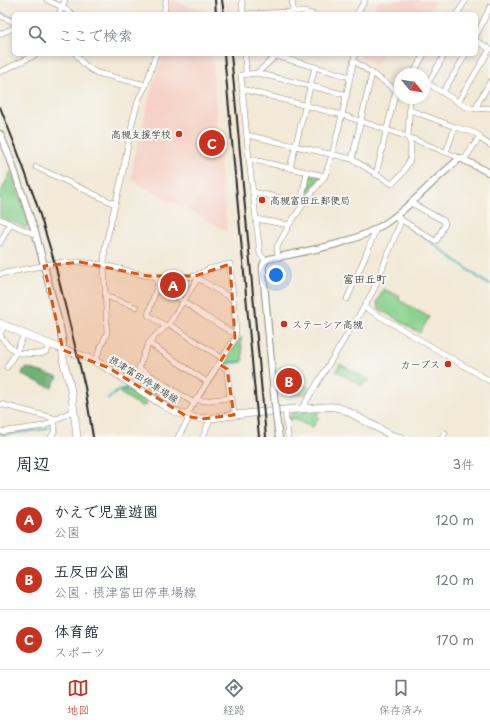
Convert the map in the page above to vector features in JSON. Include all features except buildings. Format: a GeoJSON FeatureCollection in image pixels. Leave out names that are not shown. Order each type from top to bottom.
{"type":"FeatureCollection","features":[{"type":"Feature","properties":{"kind":"main road","name":"摂津富田停車場線"},"geometry":{"type":"LineString","coordinates":[[1,328],[24,334],[63,350],[96,361],[167,407],[188,416],[210,419],[302,408],[337,406],[390,436]]}},
{"type":"Feature","properties":{"kind":"main road"},"geometry":{"type":"LineString","coordinates":[[63,350],[63,357],[74,410],[77,437]]}},
{"type":"Feature","properties":{"kind":"street"},"geometry":{"type":"LineString","coordinates":[[48,0],[69,12]]}},
{"type":"Feature","properties":{"kind":"street"},"geometry":{"type":"LineString","coordinates":[[60,12],[65,0]]}},
{"type":"Feature","properties":{"kind":"street"},"geometry":{"type":"LineString","coordinates":[[164,12],[165,0]]}},
{"type":"Feature","properties":{"kind":"street"},"geometry":{"type":"LineString","coordinates":[[242,0],[244,12]]}},
{"type":"Feature","properties":{"kind":"street"},"geometry":{"type":"LineString","coordinates":[[292,0],[293,12]]}},
{"type":"Feature","properties":{"kind":"street"},"geometry":{"type":"LineString","coordinates":[[358,12],[365,0]]}},
{"type":"Feature","properties":{"kind":"street"},"geometry":{"type":"LineString","coordinates":[[458,12],[466,0]]}},
{"type":"Feature","properties":{"kind":"street"},"geometry":{"type":"LineString","coordinates":[[478,32],[490,7]]}},
{"type":"Feature","properties":{"kind":"street"},"geometry":{"type":"LineString","coordinates":[[0,16],[12,21]]}},
{"type":"Feature","properties":{"kind":"street"},"geometry":{"type":"LineString","coordinates":[[0,34],[12,29]]}},
{"type":"Feature","properties":{"kind":"street"},"geometry":{"type":"LineString","coordinates":[[458,102],[490,49],[478,42]]}},
{"type":"Feature","properties":{"kind":"street"},"geometry":{"type":"LineString","coordinates":[[0,72],[33,56]]}},
{"type":"Feature","properties":{"kind":"street"},"geometry":{"type":"LineString","coordinates":[[78,56],[85,66],[97,73],[146,85]]}},
{"type":"Feature","properties":{"kind":"street"},"geometry":{"type":"LineString","coordinates":[[96,361],[107,333],[104,266],[105,247],[133,120],[139,98],[146,85],[155,56]]}},
{"type":"Feature","properties":{"kind":"street"},"geometry":{"type":"LineString","coordinates":[[245,56],[246,74]]}},
{"type":"Feature","properties":{"kind":"street"},"geometry":{"type":"LineString","coordinates":[[257,73],[276,56]]}},
{"type":"Feature","properties":{"kind":"street"},"geometry":{"type":"LineString","coordinates":[[280,56],[350,77]]}},
{"type":"Feature","properties":{"kind":"street"},"geometry":{"type":"LineString","coordinates":[[278,257],[277,247],[289,225],[325,176],[342,116],[355,56]]}},
{"type":"Feature","properties":{"kind":"street"},"geometry":{"type":"LineString","coordinates":[[416,68],[423,56]]}},
{"type":"Feature","properties":{"kind":"street"},"geometry":{"type":"LineString","coordinates":[[430,76],[444,56]]}},
{"type":"Feature","properties":{"kind":"street"},"geometry":{"type":"LineString","coordinates":[[443,92],[465,56]]}},
{"type":"Feature","properties":{"kind":"street"},"geometry":{"type":"LineString","coordinates":[[354,61],[394,88]]}},
{"type":"Feature","properties":{"kind":"street"},"geometry":{"type":"LineString","coordinates":[[290,168],[315,67]]}},
{"type":"Feature","properties":{"kind":"street"},"geometry":{"type":"LineString","coordinates":[[266,261],[260,254],[241,75],[257,73],[347,95]]}},
{"type":"Feature","properties":{"kind":"street"},"geometry":{"type":"LineString","coordinates":[[352,159],[372,73]]}},
{"type":"Feature","properties":{"kind":"street"},"geometry":{"type":"LineString","coordinates":[[477,109],[478,103],[490,82]]}},
{"type":"Feature","properties":{"kind":"street"},"geometry":{"type":"LineString","coordinates":[[430,84],[466,107],[477,109],[490,108]]}},
{"type":"Feature","properties":{"kind":"street"},"geometry":{"type":"LineString","coordinates":[[242,89],[342,116],[408,138],[446,152],[490,173]]}},
{"type":"Feature","properties":{"kind":"street"},"geometry":{"type":"LineString","coordinates":[[376,175],[394,104]]}},
{"type":"Feature","properties":{"kind":"street"},"geometry":{"type":"LineString","coordinates":[[247,135],[352,159],[392,184],[402,174],[410,160],[410,144],[408,138],[410,104]]}},
{"type":"Feature","properties":{"kind":"street"},"geometry":{"type":"LineString","coordinates":[[410,110],[455,127],[476,133],[480,136],[479,138],[490,145]]}},
{"type":"Feature","properties":{"kind":"street"},"geometry":{"type":"LineString","coordinates":[[446,152],[455,127]]}},
{"type":"Feature","properties":{"kind":"street"},"geometry":{"type":"LineString","coordinates":[[0,135],[10,158],[36,235],[60,327],[63,350]]}},
{"type":"Feature","properties":{"kind":"street"},"geometry":{"type":"LineString","coordinates":[[279,437],[262,269],[263,264],[269,259],[326,246],[354,238],[376,229],[396,216],[462,159],[479,138]]}},
{"type":"Feature","properties":{"kind":"street"},"geometry":{"type":"LineString","coordinates":[[249,159],[325,176]]}},
{"type":"Feature","properties":{"kind":"street"},"geometry":{"type":"LineString","coordinates":[[36,167],[115,204]]}},
{"type":"Feature","properties":{"kind":"street"},"geometry":{"type":"LineString","coordinates":[[304,203],[302,198],[307,172]]}},
{"type":"Feature","properties":{"kind":"street"},"geometry":{"type":"LineString","coordinates":[[253,192],[304,203]]}},
{"type":"Feature","properties":{"kind":"street"},"geometry":{"type":"LineString","coordinates":[[396,216],[434,241],[437,240],[446,224],[444,221],[411,203]]}},
{"type":"Feature","properties":{"kind":"street"},"geometry":{"type":"LineString","coordinates":[[302,408],[374,289],[400,224],[396,216]]}},
{"type":"Feature","properties":{"kind":"street"},"geometry":{"type":"LineString","coordinates":[[0,219],[36,235]]}},
{"type":"Feature","properties":{"kind":"street"},"geometry":{"type":"LineString","coordinates":[[256,219],[289,225]]}},
{"type":"Feature","properties":{"kind":"street"},"geometry":{"type":"LineString","coordinates":[[0,243],[10,224]]}},
{"type":"Feature","properties":{"kind":"street"},"geometry":{"type":"LineString","coordinates":[[347,299],[376,229]]}},
{"type":"Feature","properties":{"kind":"street"},"geometry":{"type":"LineString","coordinates":[[0,274],[63,262],[80,262],[148,276],[157,280],[196,277],[209,269],[230,264],[235,338],[195,401],[178,437]]}},
{"type":"Feature","properties":{"kind":"street"},"geometry":{"type":"LineString","coordinates":[[196,277],[232,299]]}},
{"type":"Feature","properties":{"kind":"street"},"geometry":{"type":"LineString","coordinates":[[137,387],[139,368],[149,343],[156,334],[167,325],[183,301],[196,277]]}},
{"type":"Feature","properties":{"kind":"street"},"geometry":{"type":"LineString","coordinates":[[157,280],[163,288],[203,315],[235,334]]}},
{"type":"Feature","properties":{"kind":"street"},"geometry":{"type":"LineString","coordinates":[[157,280],[148,315],[222,358]]}},
{"type":"Feature","properties":{"kind":"street"},"geometry":{"type":"LineString","coordinates":[[105,296],[136,307]]}},
{"type":"Feature","properties":{"kind":"street"},"geometry":{"type":"LineString","coordinates":[[364,307],[490,381]]}},
{"type":"Feature","properties":{"kind":"street"},"geometry":{"type":"LineString","coordinates":[[1,328],[0,335],[6,345],[17,350],[19,353],[41,354],[46,351],[50,345]]}},
{"type":"Feature","properties":{"kind":"street"},"geometry":{"type":"LineString","coordinates":[[7,367],[24,334]]}},
{"type":"Feature","properties":{"kind":"street"},"geometry":{"type":"LineString","coordinates":[[149,343],[207,382]]}},
{"type":"Feature","properties":{"kind":"street"},"geometry":{"type":"LineString","coordinates":[[219,364],[227,369],[230,399],[232,399],[234,415]]}},
{"type":"Feature","properties":{"kind":"street"},"geometry":{"type":"LineString","coordinates":[[139,368],[195,401],[230,398]]}},
{"type":"Feature","properties":{"kind":"street"},"geometry":{"type":"LineString","coordinates":[[0,404],[55,420]]}},
{"type":"Feature","properties":{"kind":"street"},"geometry":{"type":"LineString","coordinates":[[0,432],[44,426],[74,410]]}},
{"type":"Feature","properties":{"kind":"street"},"geometry":{"type":"LineString","coordinates":[[285,410],[288,437]]}},
{"type":"Feature","properties":{"kind":"street"},"geometry":{"type":"LineString","coordinates":[[203,437],[210,419]]}},
{"type":"Feature","properties":{"kind":"street"},"geometry":{"type":"LineString","coordinates":[[50,437],[55,430],[55,420]]}},
{"type":"Feature","properties":{"kind":"street"},"geometry":{"type":"LineString","coordinates":[[390,436],[402,437]]}},
{"type":"Feature","properties":{"kind":"highlighted area"},"geometry":{"type":"Polygon","coordinates":[[[80,262],[148,276],[195,276],[230,264],[235,338],[219,364],[227,369],[234,415],[202,419],[186,416],[109,368],[63,350],[44,266],[80,262]]]}},
{"type":"Feature","properties":{"kind":"shaded area"},"geometry":{"type":"Polygon","coordinates":[[[170,0],[209,12],[169,12],[170,0]]]}},
{"type":"Feature","properties":{"kind":"shaded area"},"geometry":{"type":"Polygon","coordinates":[[[379,0],[433,0],[435,3],[430,12],[372,12],[379,0]]]}},
{"type":"Feature","properties":{"kind":"shaded area","name":"高槻支援学校"},"geometry":{"type":"Polygon","coordinates":[[[162,56],[212,56],[219,154],[227,231],[131,180],[134,158],[150,95],[162,56]]]}},
{"type":"Feature","properties":{"kind":"shaded area"},"geometry":{"type":"Polygon","coordinates":[[[361,56],[382,56],[376,66],[361,56]]]}},
{"type":"Feature","properties":{"kind":"green space"},"geometry":{"type":"Polygon","coordinates":[[[11,171],[29,224],[26,228],[0,217],[0,194],[11,171]]]}},
{"type":"Feature","properties":{"kind":"green space"},"geometry":{"type":"Polygon","coordinates":[[[309,174],[321,177],[305,196],[309,174]]]}},
{"type":"Feature","properties":{"kind":"green space"},"geometry":{"type":"Polygon","coordinates":[[[383,289],[400,296],[399,300],[429,317],[420,333],[379,309],[377,303],[383,289]]]}},
{"type":"Feature","properties":{"kind":"green space"},"geometry":{"type":"Polygon","coordinates":[[[241,337],[243,361],[224,363],[241,337]]]}},
{"type":"Feature","properties":{"kind":"green space"},"geometry":{"type":"Polygon","coordinates":[[[340,364],[369,380],[368,382],[365,382],[362,386],[336,371],[340,364]]]}},
{"type":"Feature","properties":{"kind":"green space"},"geometry":{"type":"Polygon","coordinates":[[[295,367],[297,372],[294,378],[311,389],[307,394],[291,395],[291,389],[280,383],[279,368],[295,367]]]}},
{"type":"Feature","properties":{"kind":"green space"},"geometry":{"type":"Polygon","coordinates":[[[28,368],[58,377],[52,388],[22,375],[23,370],[28,368]]]}},
{"type":"Feature","properties":{"kind":"green space"},"geometry":{"type":"Polygon","coordinates":[[[127,389],[128,391],[131,389],[148,400],[145,406],[141,406],[120,393],[127,389]]]}},
{"type":"Feature","properties":{"kind":"green space"},"geometry":{"type":"Polygon","coordinates":[[[319,410],[317,415],[319,417],[312,428],[293,418],[289,421],[289,416],[292,413],[319,410]]]}},
{"type":"Feature","properties":{"kind":"waterway"},"geometry":{"type":"LineString","coordinates":[[0,13],[12,18]]}},
{"type":"Feature","properties":{"kind":"waterway"},"geometry":{"type":"LineString","coordinates":[[405,225],[427,239],[486,283],[490,284]]}},
{"type":"Feature","properties":{"kind":"waterway"},"geometry":{"type":"LineString","coordinates":[[224,364],[242,362]]}},
{"type":"Feature","properties":{"kind":"waterway"},"geometry":{"type":"LineString","coordinates":[[202,397],[220,370]]}},
{"type":"Feature","properties":{"kind":"waterway"},"geometry":{"type":"LineString","coordinates":[[140,385],[183,411]]}},
{"type":"Feature","properties":{"kind":"waterway"},"geometry":{"type":"LineString","coordinates":[[108,399],[115,393],[129,386]]}},
{"type":"Feature","properties":{"kind":"waterway"},"geometry":{"type":"LineString","coordinates":[[194,409],[198,403]]}},
{"type":"Feature","properties":{"kind":"waterway"},"geometry":{"type":"LineString","coordinates":[[0,435],[45,429],[52,425]]}},
{"type":"Feature","properties":{"kind":"railway"},"geometry":{"type":"LineString","coordinates":[[215,0],[216,12]]}},
{"type":"Feature","properties":{"kind":"railway"},"geometry":{"type":"LineString","coordinates":[[222,0],[224,12]]}},
{"type":"Feature","properties":{"kind":"railway"},"geometry":{"type":"LineString","coordinates":[[224,56],[259,437]]}},
{"type":"Feature","properties":{"kind":"railway"},"geometry":{"type":"LineString","coordinates":[[231,56],[266,437]]}},
{"type":"Feature","properties":{"kind":"railway"},"geometry":{"type":"LineString","coordinates":[[0,107],[36,202],[55,264],[85,387],[93,437]]}},
{"type":"Feature","properties":{"kind":"place","name":"高槻支援学校"},"geometry":{"type":"Point","coordinates":[179,134]}},
{"type":"Feature","properties":{"kind":"place","name":"体育館"},"geometry":{"type":"Point","coordinates":[212,143]}},
{"type":"Feature","properties":{"kind":"place","name":"高槻富田丘郵便局"},"geometry":{"type":"Point","coordinates":[262,200]}},
{"type":"Feature","properties":{"kind":"place","name":"かえで児童遊園"},"geometry":{"type":"Point","coordinates":[173,285]}},
{"type":"Feature","properties":{"kind":"place","name":"ステーシア高槻"},"geometry":{"type":"Point","coordinates":[284,324]}},
{"type":"Feature","properties":{"kind":"place","name":"カーブス"},"geometry":{"type":"Point","coordinates":[448,364]}},
{"type":"Feature","properties":{"kind":"place","name":"五反田公園"},"geometry":{"type":"Point","coordinates":[289,381]}},
{"type":"Feature","properties":{"kind":"district","name":"富田丘町"},"geometry":{"type":"Point","coordinates":[365,279]}}]}
